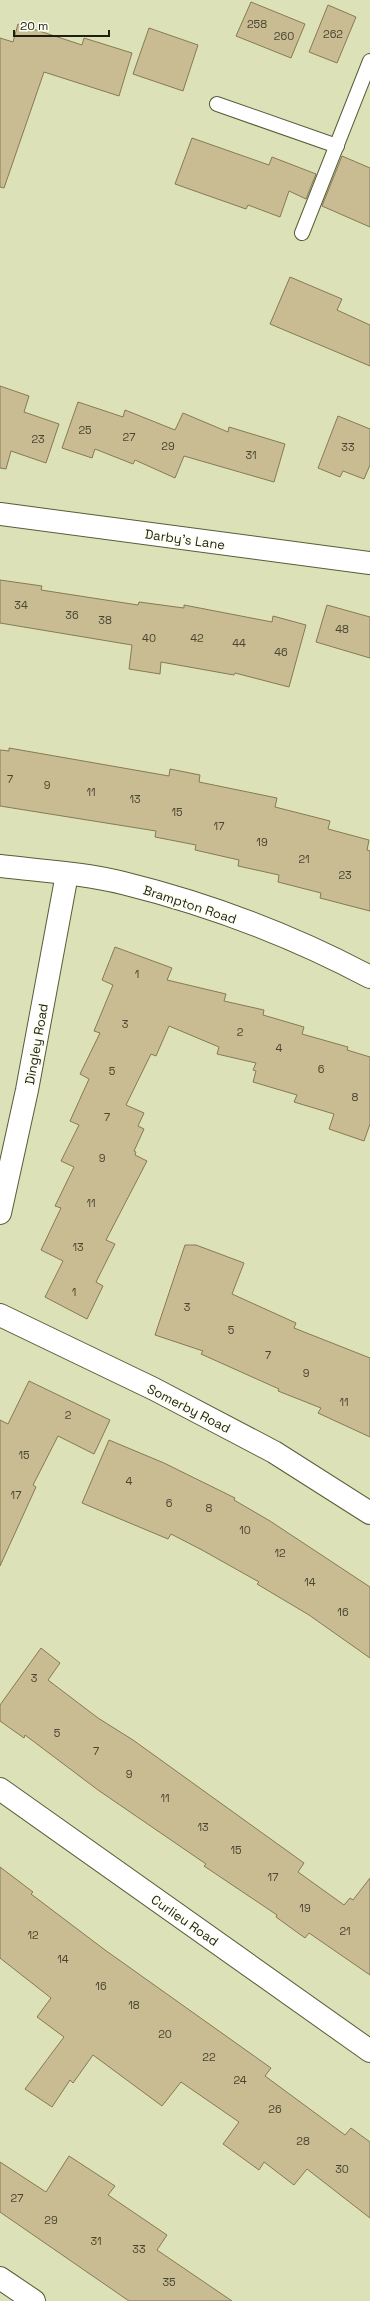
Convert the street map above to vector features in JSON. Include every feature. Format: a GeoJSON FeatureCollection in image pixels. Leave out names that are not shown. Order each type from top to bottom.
{"type":"FeatureCollection","features":[{"type":"Feature","properties":{"kind":"street","name":"Darby's Lane"},"geometry":{"type":"LineString","coordinates":[[0,514],[370,563]]}},
{"type":"Feature","properties":{"kind":"street","name":"Brampton Road"},"geometry":{"type":"LineString","coordinates":[[0,866],[67,874],[123,883],[270,930],[370,977]]}},
{"type":"Feature","properties":{"kind":"street","name":"Dingley Road"},"geometry":{"type":"LineString","coordinates":[[0,1213],[27,1090],[67,874]]}},
{"type":"Feature","properties":{"kind":"street","name":"Somerby Road"},"geometry":{"type":"LineString","coordinates":[[0,1315],[154,1389],[274,1452],[370,1513]]}},
{"type":"Feature","properties":{"kind":"street","name":"Curlieu Road"},"geometry":{"type":"LineString","coordinates":[[0,1789],[370,2051]]}},
{"type":"Feature","properties":{"kind":"street"},"geometry":{"type":"LineString","coordinates":[[0,2278],[34,2301]]}},
{"type":"Feature","properties":{"kind":"lane"},"geometry":{"type":"LineString","coordinates":[[302,233],[370,61]]}},
{"type":"Feature","properties":{"kind":"lane"},"geometry":{"type":"LineString","coordinates":[[217,104],[337,146]]}},
{"type":"Feature","properties":{"kind":"building"},"geometry":{"type":"Polygon","coordinates":[[[251,2],[305,24],[291,58],[236,36],[251,2]]]}},
{"type":"Feature","properties":{"kind":"building"},"geometry":{"type":"Polygon","coordinates":[[[328,5],[356,17],[337,63],[309,52],[328,5]]]}},
{"type":"Feature","properties":{"kind":"building"},"geometry":{"type":"Polygon","coordinates":[[[18,24],[82,45],[84,38],[132,53],[119,96],[44,72],[4,188],[0,187],[0,38],[13,42],[18,24]]]}},
{"type":"Feature","properties":{"kind":"building"},"geometry":{"type":"Polygon","coordinates":[[[149,28],[198,45],[183,91],[133,74],[149,28]]]}},
{"type":"Feature","properties":{"kind":"building"},"geometry":{"type":"Polygon","coordinates":[[[192,138],[269,165],[272,157],[316,174],[306,199],[289,191],[280,217],[248,205],[246,209],[175,184],[192,138]]]}},
{"type":"Feature","properties":{"kind":"building"},"geometry":{"type":"Polygon","coordinates":[[[342,156],[370,168],[370,227],[322,206],[342,156]]]}},
{"type":"Feature","properties":{"kind":"building"},"geometry":{"type":"Polygon","coordinates":[[[290,277],[342,299],[337,310],[370,325],[370,366],[270,324],[290,277]]]}},
{"type":"Feature","properties":{"kind":"building"},"geometry":{"type":"Polygon","coordinates":[[[0,386],[29,396],[24,412],[59,424],[46,463],[11,451],[6,469],[0,468],[0,386]]]}},
{"type":"Feature","properties":{"kind":"building"},"geometry":{"type":"Polygon","coordinates":[[[78,402],[123,417],[125,410],[175,430],[183,413],[228,432],[229,427],[285,444],[274,482],[184,456],[175,478],[135,460],[133,464],[95,449],[92,458],[62,448],[78,402]]]}},
{"type":"Feature","properties":{"kind":"building"},"geometry":{"type":"Polygon","coordinates":[[[338,416],[370,429],[370,465],[364,479],[343,471],[340,477],[318,468],[338,416]]]}},
{"type":"Feature","properties":{"kind":"building"},"geometry":{"type":"Polygon","coordinates":[[[0,580],[42,586],[41,590],[138,605],[139,602],[184,608],[184,605],[272,622],[273,616],[306,625],[289,687],[235,673],[234,675],[161,662],[160,674],[129,669],[132,645],[0,623],[0,580]]]}},
{"type":"Feature","properties":{"kind":"building"},"geometry":{"type":"Polygon","coordinates":[[[327,605],[370,617],[370,658],[316,642],[327,605]]]}},
{"type":"Feature","properties":{"kind":"building"},"geometry":{"type":"Polygon","coordinates":[[[9,748],[169,776],[170,769],[200,775],[199,782],[277,798],[275,807],[330,821],[328,829],[369,840],[367,850],[370,851],[370,911],[320,898],[321,893],[278,882],[279,875],[238,866],[239,860],[195,850],[196,845],[155,837],[156,831],[0,806],[0,750],[9,751],[9,748]]]}},
{"type":"Feature","properties":{"kind":"building"},"geometry":{"type":"Polygon","coordinates":[[[115,947],[172,968],[167,980],[226,994],[224,1001],[264,1010],[263,1015],[304,1027],[302,1034],[348,1047],[347,1050],[370,1057],[370,1124],[364,1141],[329,1129],[334,1114],[294,1102],[297,1095],[253,1082],[256,1071],[253,1070],[256,1063],[217,1054],[219,1047],[169,1026],[156,1056],[151,1054],[126,1105],[144,1113],[138,1126],[144,1129],[134,1151],[136,1152],[135,1155],[147,1161],[106,1240],[115,1244],[96,1282],[103,1286],[87,1319],[45,1297],[63,1261],[41,1250],[61,1208],[55,1206],[74,1167],[61,1161],[79,1125],[70,1121],[89,1079],[80,1074],[100,1033],[94,1031],[113,985],[102,980],[115,947]]]}},
{"type":"Feature","properties":{"kind":"building"},"geometry":{"type":"Polygon","coordinates":[[[185,1245],[196,1245],[244,1263],[232,1294],[296,1323],[294,1328],[370,1358],[370,1437],[318,1413],[321,1408],[278,1391],[279,1389],[201,1354],[203,1351],[155,1335],[185,1245]]]}},
{"type":"Feature","properties":{"kind":"building"},"geometry":{"type":"Polygon","coordinates":[[[29,1381],[110,1420],[94,1454],[58,1436],[33,1485],[36,1487],[0,1566],[0,1420],[8,1424],[29,1381]]]}},
{"type":"Feature","properties":{"kind":"building"},"geometry":{"type":"Polygon","coordinates":[[[109,1440],[164,1463],[235,1498],[234,1500],[270,1521],[370,1587],[370,1658],[309,1615],[257,1584],[259,1582],[202,1550],[171,1534],[168,1539],[82,1503],[109,1440]]]}},
{"type":"Feature","properties":{"kind":"building"},"geometry":{"type":"Polygon","coordinates":[[[41,1648],[60,1663],[48,1680],[98,1718],[133,1740],[304,1863],[298,1872],[344,1905],[350,1898],[353,1900],[370,1878],[370,1975],[309,1933],[305,1938],[276,1917],[277,1915],[204,1866],[206,1864],[98,1790],[25,1735],[24,1738],[0,1721],[0,1705],[41,1648]]]}},
{"type":"Feature","properties":{"kind":"building"},"geometry":{"type":"Polygon","coordinates":[[[0,1867],[33,1892],[31,1894],[105,1950],[271,2068],[265,2076],[345,2135],[351,2128],[370,2142],[370,2218],[307,2169],[294,2185],[264,2162],[259,2170],[223,2144],[239,2122],[181,2082],[162,2106],[93,2055],[73,2083],[70,2080],[52,2107],[25,2089],[64,2037],[37,2017],[51,1998],[0,1958],[0,1867]]]}},
{"type":"Feature","properties":{"kind":"building"},"geometry":{"type":"Polygon","coordinates":[[[69,2156],[115,2186],[108,2195],[167,2235],[157,2250],[232,2301],[129,2301],[0,2212],[0,2162],[46,2192],[69,2156]]]}}]}
